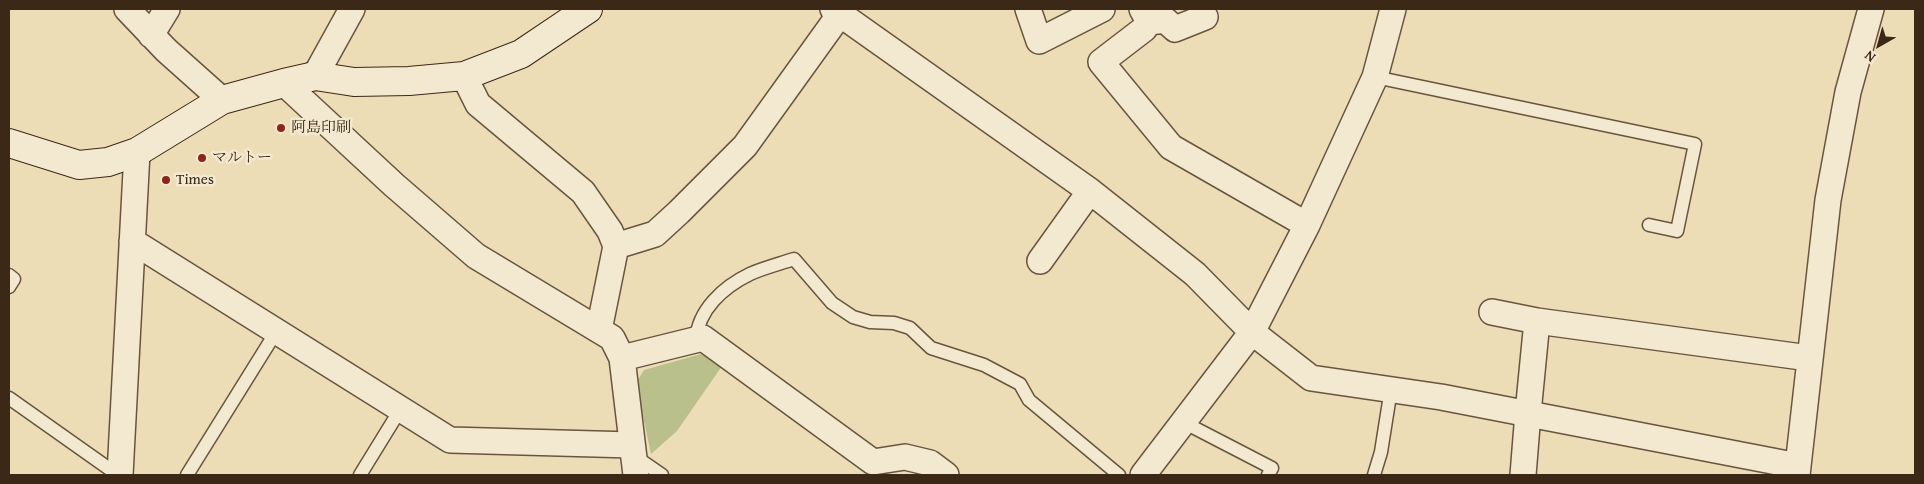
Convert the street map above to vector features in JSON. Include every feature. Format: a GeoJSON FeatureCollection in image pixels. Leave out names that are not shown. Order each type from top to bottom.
{"type":"FeatureCollection","features":[{"type":"Feature","properties":{"kind":"street"},"geometry":{"type":"LineString","coordinates":[[127,9],[166,50],[222,100]]}},
{"type":"Feature","properties":{"kind":"street"},"geometry":{"type":"LineString","coordinates":[[151,35],[167,9]]}},
{"type":"Feature","properties":{"kind":"street"},"geometry":{"type":"LineString","coordinates":[[315,76],[352,9]]}},
{"type":"Feature","properties":{"kind":"street"},"geometry":{"type":"LineString","coordinates":[[9,143],[79,165],[108,162],[136,152],[222,100],[284,83],[315,76],[354,82],[409,81],[464,76],[521,54],[588,9]]}},
{"type":"Feature","properties":{"kind":"street"},"geometry":{"type":"LineString","coordinates":[[1028,9],[1039,41],[1102,9]]}},
{"type":"Feature","properties":{"kind":"street"},"geometry":{"type":"LineString","coordinates":[[1143,475],[1252,332],[1307,225],[1375,77],[1393,9]]}},
{"type":"Feature","properties":{"kind":"street"},"geometry":{"type":"LineString","coordinates":[[616,246],[655,234],[746,146],[836,12],[1090,191],[1195,274],[1252,332],[1311,378],[1391,389],[1528,413],[1798,471],[1809,358],[1828,200],[1848,92],[1871,9]]}},
{"type":"Feature","properties":{"kind":"street"},"geometry":{"type":"LineString","coordinates":[[1205,17],[1175,29],[1165,20],[1146,16],[1144,29],[1101,62],[1171,147],[1307,225]]}},
{"type":"Feature","properties":{"kind":"street"},"geometry":{"type":"LineString","coordinates":[[464,76],[478,104],[583,192],[610,231],[616,246],[599,330]]}},
{"type":"Feature","properties":{"kind":"street"},"geometry":{"type":"LineString","coordinates":[[132,241],[450,440],[634,458],[622,358],[612,338],[476,256],[394,185],[284,83]]}},
{"type":"Feature","properties":{"kind":"street"},"geometry":{"type":"LineString","coordinates":[[119,475],[136,152]]}},
{"type":"Feature","properties":{"kind":"street"},"geometry":{"type":"LineString","coordinates":[[1040,261],[1090,191]]}},
{"type":"Feature","properties":{"kind":"street"},"geometry":{"type":"LineString","coordinates":[[1492,312],[1537,321],[1809,358]]}},
{"type":"Feature","properties":{"kind":"street"},"geometry":{"type":"LineString","coordinates":[[1524,475],[1537,321]]}},
{"type":"Feature","properties":{"kind":"street"},"geometry":{"type":"LineString","coordinates":[[622,358],[703,338],[873,462],[905,457],[930,463],[946,475]]}},
{"type":"Feature","properties":{"kind":"lane"},"geometry":{"type":"LineString","coordinates":[[1375,77],[1695,144],[1677,231],[1649,225]]}},
{"type":"Feature","properties":{"kind":"lane"},"geometry":{"type":"LineString","coordinates":[[696,340],[697,327],[701,317],[718,295],[749,274],[794,259],[832,303],[853,317],[870,322],[894,323],[910,328],[931,348],[984,365],[1020,384],[1029,400],[1119,475]]}},
{"type":"Feature","properties":{"kind":"lane"},"geometry":{"type":"LineString","coordinates":[[9,275],[14,279],[9,287]]}},
{"type":"Feature","properties":{"kind":"lane"},"geometry":{"type":"LineString","coordinates":[[187,475],[276,332]]}},
{"type":"Feature","properties":{"kind":"lane"},"geometry":{"type":"LineString","coordinates":[[1374,475],[1381,452],[1391,389]]}},
{"type":"Feature","properties":{"kind":"lane"},"geometry":{"type":"LineString","coordinates":[[9,398],[119,475]]}},
{"type":"Feature","properties":{"kind":"lane"},"geometry":{"type":"LineString","coordinates":[[360,475],[400,410]]}},
{"type":"Feature","properties":{"kind":"lane"},"geometry":{"type":"LineString","coordinates":[[1185,422],[1272,468],[1268,475]]}},
{"type":"Feature","properties":{"kind":"lane"},"geometry":{"type":"LineString","coordinates":[[634,458],[662,475]]}},
{"type":"Feature","properties":{"kind":"green space"},"geometry":{"type":"Polygon","coordinates":[[[701,354],[722,366],[677,431],[651,454],[636,383],[644,370],[701,354]]]}},
{"type":"Feature","properties":{"kind":"place","name":"阿島印刷"},"geometry":{"type":"Point","coordinates":[281,128]}},
{"type":"Feature","properties":{"kind":"place","name":"マルトー"},"geometry":{"type":"Point","coordinates":[202,158]}},
{"type":"Feature","properties":{"kind":"place","name":"Times"},"geometry":{"type":"Point","coordinates":[166,180]}}]}
